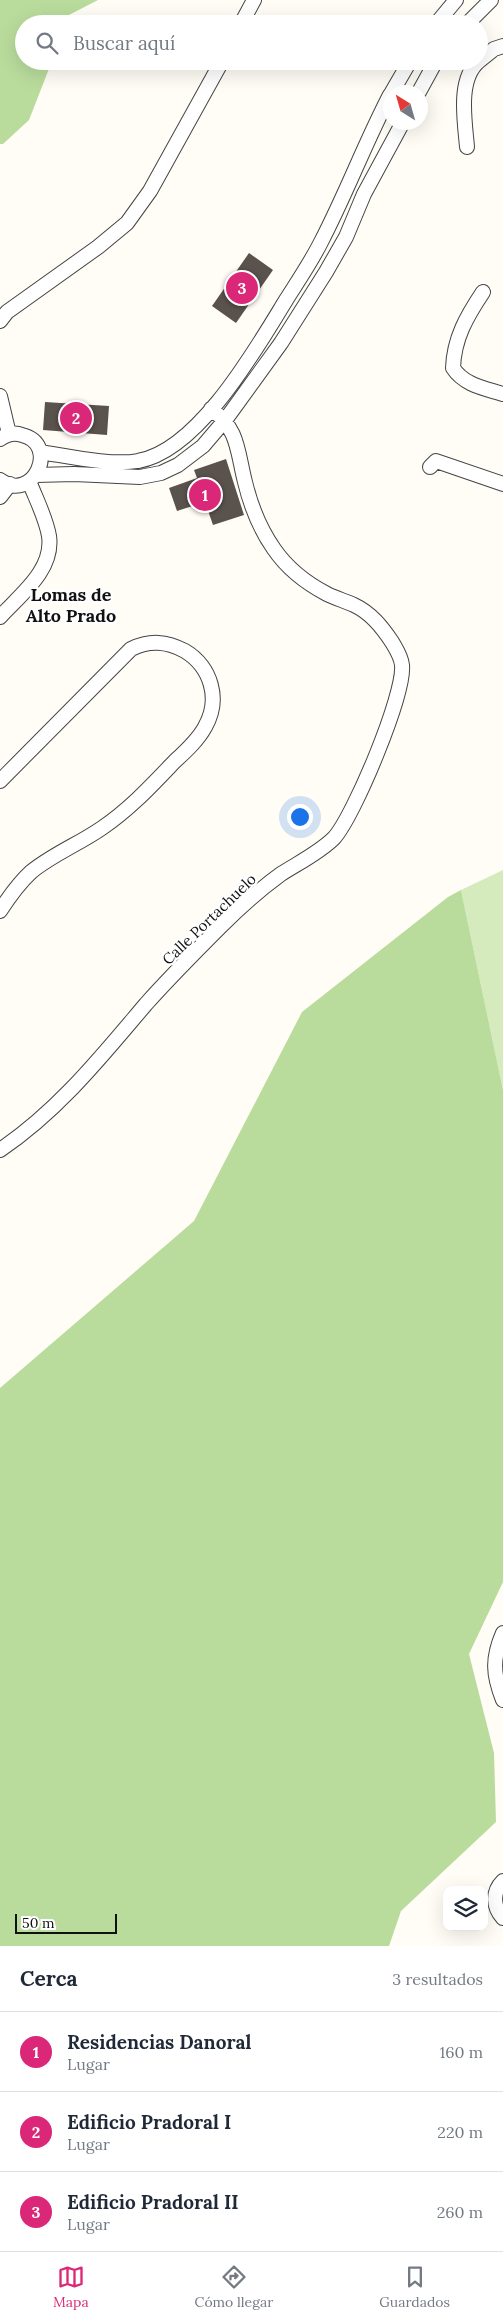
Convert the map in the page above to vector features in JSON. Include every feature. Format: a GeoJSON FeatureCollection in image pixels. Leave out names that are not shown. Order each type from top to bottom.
{"type":"FeatureCollection","features":[{"type":"Feature","properties":{"kind":"street"},"geometry":{"type":"LineString","coordinates":[[246,15],[254,0]]}},
{"type":"Feature","properties":{"kind":"street"},"geometry":{"type":"LineString","coordinates":[[444,15],[456,0]]}},
{"type":"Feature","properties":{"kind":"street"},"geometry":{"type":"LineString","coordinates":[[476,15],[492,0]]}},
{"type":"Feature","properties":{"kind":"street"},"geometry":{"type":"LineString","coordinates":[[488,54],[503,46]]}},
{"type":"Feature","properties":{"kind":"street"},"geometry":{"type":"LineString","coordinates":[[0,321],[7,312],[98,248],[127,224],[150,191],[217,70]]}},
{"type":"Feature","properties":{"kind":"street"},"geometry":{"type":"LineString","coordinates":[[396,85],[405,70]]}},
{"type":"Feature","properties":{"kind":"street"},"geometry":{"type":"LineString","coordinates":[[423,85],[431,70]]}},
{"type":"Feature","properties":{"kind":"street"},"geometry":{"type":"LineString","coordinates":[[467,147],[464,94],[472,70]]}},
{"type":"Feature","properties":{"kind":"street"},"geometry":{"type":"LineString","coordinates":[[40,452],[80,458],[138,461],[164,451],[179,442],[212,409],[255,350],[321,242],[383,111]]}},
{"type":"Feature","properties":{"kind":"street"},"geometry":{"type":"LineString","coordinates":[[0,497],[5,482],[23,484],[32,478],[74,474],[140,477],[161,472],[190,458],[226,419],[281,343],[346,237],[364,194],[399,130]]}},
{"type":"Feature","properties":{"kind":"street"},"geometry":{"type":"LineString","coordinates":[[483,292],[466,318],[458,339],[454,368],[458,375],[466,382],[503,394]]}},
{"type":"Feature","properties":{"kind":"street"},"geometry":{"type":"LineString","coordinates":[[0,396],[5,437],[25,435],[32,439],[40,452],[41,460],[32,478],[49,536],[46,561],[41,572],[0,617]]}},
{"type":"Feature","properties":{"kind":"street"},"geometry":{"type":"LineString","coordinates":[[212,409],[226,419]]}},
{"type":"Feature","properties":{"kind":"street","name":"Calle Portachuelo"},"geometry":{"type":"LineString","coordinates":[[0,1150],[38,1122],[64,1098],[101,1060],[148,1003],[251,897],[333,838],[344,823],[376,756],[400,683],[402,665],[399,653],[372,616],[355,605],[328,594],[292,571],[261,531],[245,483],[236,441],[226,419]]}},
{"type":"Feature","properties":{"kind":"street"},"geometry":{"type":"LineString","coordinates":[[430,467],[436,461],[503,484]]}},
{"type":"Feature","properties":{"kind":"street"},"geometry":{"type":"LineString","coordinates":[[0,781],[131,649],[144,643],[168,644],[194,657],[204,667],[210,680],[213,694],[211,711],[206,727],[126,809],[101,828],[55,854],[32,872],[20,883],[0,911]]}},
{"type":"Feature","properties":{"kind":"street"},"geometry":{"type":"LineString","coordinates":[[503,1633],[494,1658],[495,1673],[503,1700]]}},
{"type":"Feature","properties":{"kind":"street"},"geometry":{"type":"LineString","coordinates":[[503,1880],[496,1889],[494,1897],[497,1912],[503,1918]]}},
{"type":"Feature","properties":{"kind":"green space"},"geometry":{"type":"Polygon","coordinates":[[[0,0],[98,0],[69,15],[15,15],[15,70],[48,70],[29,120],[3,144],[0,144],[0,0]]]}},
{"type":"Feature","properties":{"kind":"green space"},"geometry":{"type":"Polygon","coordinates":[[[503,870],[503,1090],[461,890],[503,870]]]}},
{"type":"Feature","properties":{"kind":"green space"},"geometry":{"type":"Polygon","coordinates":[[[461,890],[503,1090],[503,1582],[469,1654],[494,1753],[496,1822],[401,1911],[389,1946],[0,1946],[0,1388],[194,1221],[302,1012],[448,897],[461,890]]]}},
{"type":"Feature","properties":{"kind":"building"},"geometry":{"type":"Polygon","coordinates":[[[249,253],[273,270],[236,323],[212,306],[249,253]]]}},
{"type":"Feature","properties":{"kind":"building"},"geometry":{"type":"Polygon","coordinates":[[[45,402],[109,406],[107,435],[43,430],[45,402]]]}},
{"type":"Feature","properties":{"kind":"building"},"geometry":{"type":"Polygon","coordinates":[[[226,459],[244,515],[213,525],[205,502],[177,511],[169,488],[197,478],[194,470],[226,459]]]}},
{"type":"Feature","properties":{"kind":"place","name":"Edificio Pradoral II"},"geometry":{"type":"Point","coordinates":[242,288]}},
{"type":"Feature","properties":{"kind":"place","name":"Edificio Pradoral I"},"geometry":{"type":"Point","coordinates":[76,418]}},
{"type":"Feature","properties":{"kind":"place","name":"Residencias Danoral"},"geometry":{"type":"Point","coordinates":[205,495]}},
{"type":"Feature","properties":{"kind":"district","name":"Lomas de Alto Prado"},"geometry":{"type":"Point","coordinates":[71,604]}}]}
